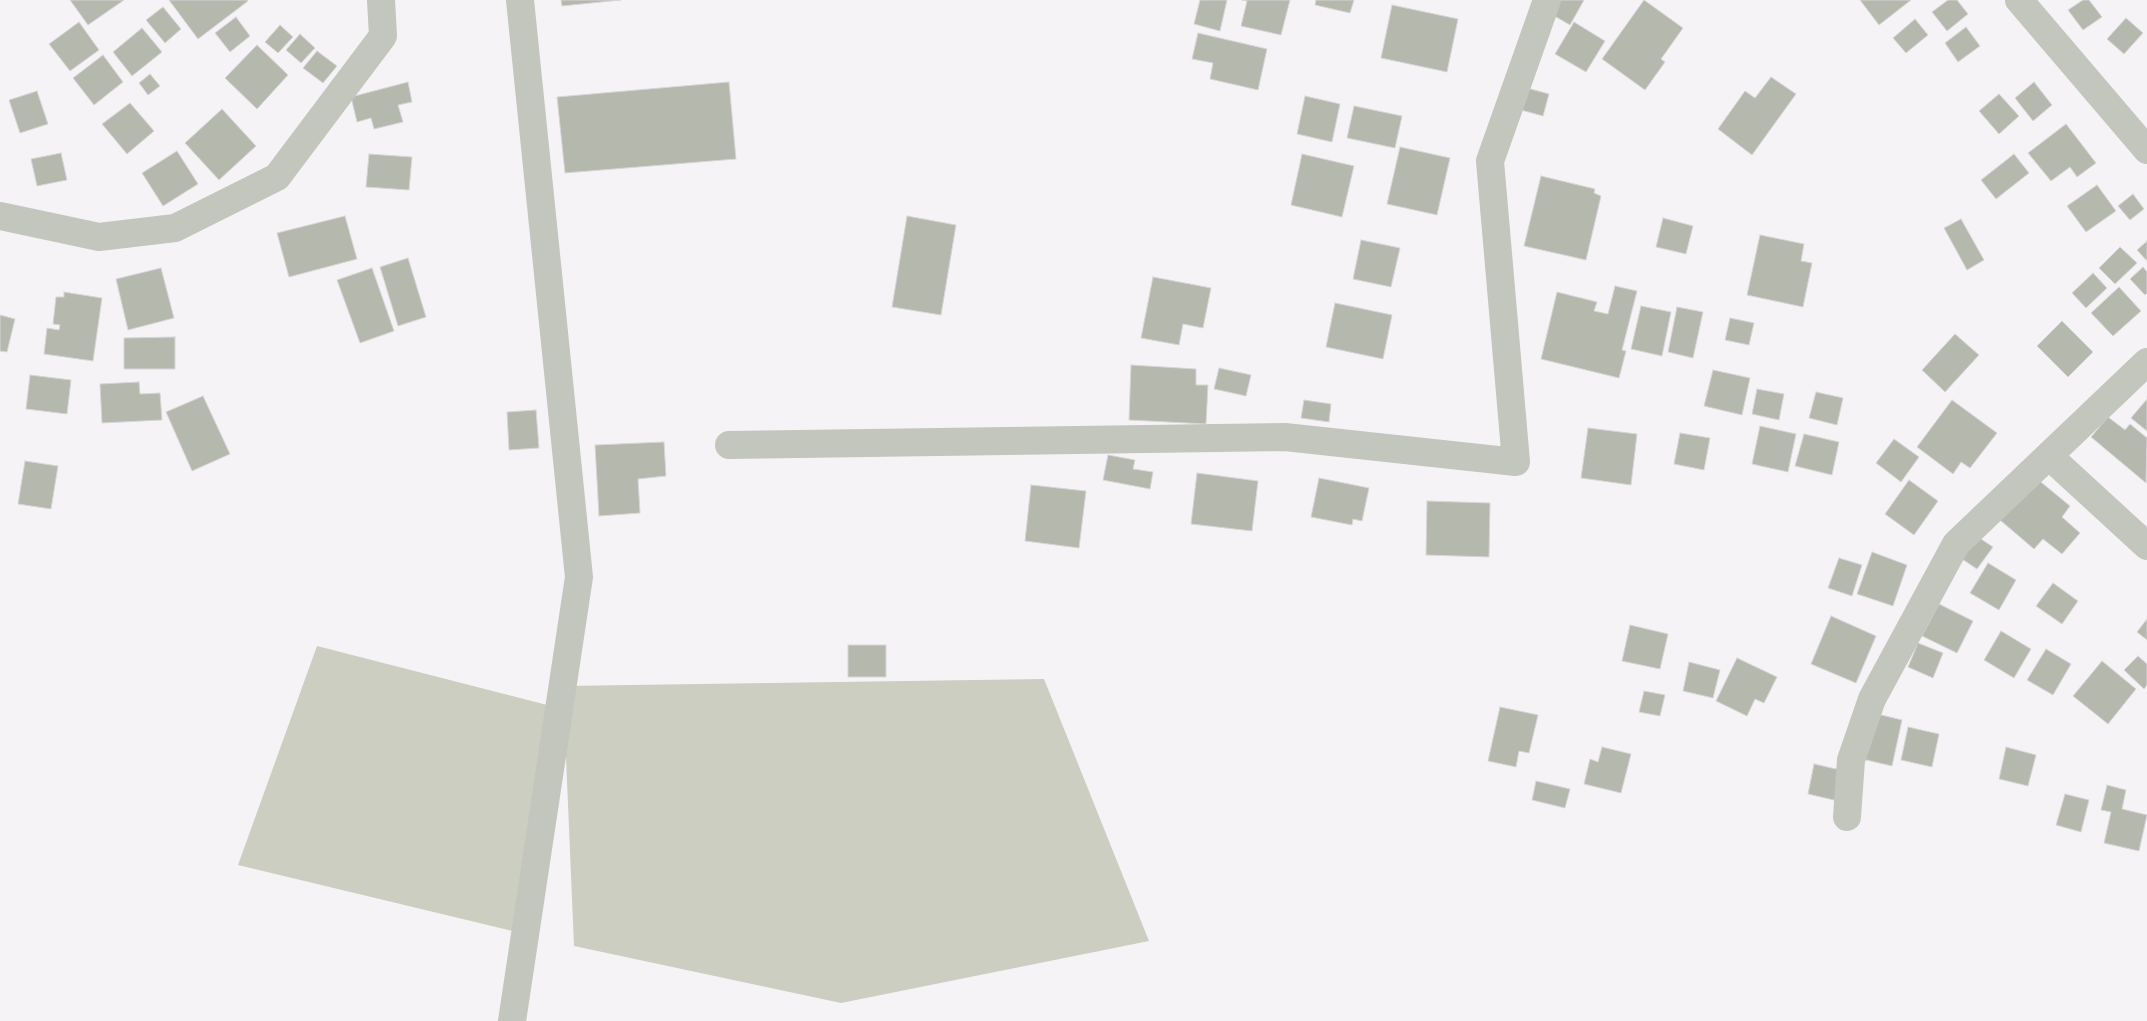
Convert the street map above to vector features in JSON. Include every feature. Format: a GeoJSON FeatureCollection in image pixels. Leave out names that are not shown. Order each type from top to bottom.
{"type":"FeatureCollection","features":[{"type":"Feature","properties":{"kind":"street"},"geometry":{"type":"LineString","coordinates":[[0,216],[99,237],[175,228],[277,177],[383,36],[381,0]]}},
{"type":"Feature","properties":{"kind":"street"},"geometry":{"type":"LineString","coordinates":[[512,1021],[579,577],[520,0]]}},
{"type":"Feature","properties":{"kind":"street"},"geometry":{"type":"LineString","coordinates":[[729,445],[1285,437],[1516,462],[1490,161],[1547,0]]}},
{"type":"Feature","properties":{"kind":"street"},"geometry":{"type":"LineString","coordinates":[[2019,0],[2147,150]]}},
{"type":"Feature","properties":{"kind":"street"},"geometry":{"type":"LineString","coordinates":[[1847,817],[1851,760],[1872,699],[1956,544],[2147,362]]}},
{"type":"Feature","properties":{"kind":"street"},"geometry":{"type":"LineString","coordinates":[[2050,456],[2147,546]]}},
{"type":"Feature","properties":{"kind":"shaded area"},"geometry":{"type":"Polygon","coordinates":[[[317,646],[559,708],[525,934],[238,865],[317,646]]]}},
{"type":"Feature","properties":{"kind":"shaded area"},"geometry":{"type":"Polygon","coordinates":[[[1044,679],[1149,941],[841,1003],[574,946],[563,686],[1044,679]]]}},
{"type":"Feature","properties":{"kind":"building"},"geometry":{"type":"Polygon","coordinates":[[[70,0],[124,0],[88,25],[70,0]]]}},
{"type":"Feature","properties":{"kind":"building"},"geometry":{"type":"Polygon","coordinates":[[[169,0],[247,0],[248,1],[198,39],[169,0]]]}},
{"type":"Feature","properties":{"kind":"building"},"geometry":{"type":"Polygon","coordinates":[[[561,0],[621,0],[562,6],[561,0]]]}},
{"type":"Feature","properties":{"kind":"building"},"geometry":{"type":"Polygon","coordinates":[[[1200,0],[1227,0],[1220,31],[1194,24],[1200,0]]]}},
{"type":"Feature","properties":{"kind":"building"},"geometry":{"type":"Polygon","coordinates":[[[1242,0],[1290,0],[1281,35],[1241,26],[1247,1],[1242,0]]]}},
{"type":"Feature","properties":{"kind":"building"},"geometry":{"type":"Polygon","coordinates":[[[1316,0],[1354,0],[1350,13],[1315,5],[1316,0]]]}},
{"type":"Feature","properties":{"kind":"building"},"geometry":{"type":"Polygon","coordinates":[[[1559,0],[1584,0],[1570,25],[1551,14],[1559,0]]]}},
{"type":"Feature","properties":{"kind":"building"},"geometry":{"type":"Polygon","coordinates":[[[1644,0],[1683,28],[1661,59],[1665,62],[1645,90],[1602,59],[1644,0]]]}},
{"type":"Feature","properties":{"kind":"building"},"geometry":{"type":"Polygon","coordinates":[[[1860,0],[1911,0],[1879,25],[1860,0]]]}},
{"type":"Feature","properties":{"kind":"building"},"geometry":{"type":"Polygon","coordinates":[[[1948,0],[1957,0],[1968,14],[1947,31],[1932,12],[1948,0]]]}},
{"type":"Feature","properties":{"kind":"building"},"geometry":{"type":"Polygon","coordinates":[[[2083,0],[2089,0],[2102,17],[2083,30],[2068,10],[2083,0]]]}},
{"type":"Feature","properties":{"kind":"building"},"geometry":{"type":"Polygon","coordinates":[[[1392,5],[1458,19],[1447,72],[1381,58],[1392,5]]]}},
{"type":"Feature","properties":{"kind":"building"},"geometry":{"type":"Polygon","coordinates":[[[163,7],[181,29],[165,43],[146,20],[163,7]]]}},
{"type":"Feature","properties":{"kind":"building"},"geometry":{"type":"Polygon","coordinates":[[[236,17],[250,36],[230,52],[215,33],[236,17]]]}},
{"type":"Feature","properties":{"kind":"building"},"geometry":{"type":"Polygon","coordinates":[[[2126,18],[2143,33],[2124,54],[2107,39],[2126,18]]]}},
{"type":"Feature","properties":{"kind":"building"},"geometry":{"type":"Polygon","coordinates":[[[1915,19],[1928,35],[1906,53],[1893,38],[1915,19]]]}},
{"type":"Feature","properties":{"kind":"building"},"geometry":{"type":"Polygon","coordinates":[[[79,22],[99,50],[70,71],[49,44],[79,22]]]}},
{"type":"Feature","properties":{"kind":"building"},"geometry":{"type":"Polygon","coordinates":[[[1574,22],[1605,41],[1586,72],[1555,54],[1574,22]]]}},
{"type":"Feature","properties":{"kind":"building"},"geometry":{"type":"Polygon","coordinates":[[[280,25],[293,37],[278,53],[265,42],[280,25]]]}},
{"type":"Feature","properties":{"kind":"building"},"geometry":{"type":"Polygon","coordinates":[[[1966,27],[1980,46],[1958,62],[1945,43],[1966,27]]]}},
{"type":"Feature","properties":{"kind":"building"},"geometry":{"type":"Polygon","coordinates":[[[142,28],[162,52],[132,76],[113,52],[142,28]]]}},
{"type":"Feature","properties":{"kind":"building"},"geometry":{"type":"Polygon","coordinates":[[[1198,33],[1267,49],[1258,90],[1210,79],[1213,63],[1192,59],[1198,33]]]}},
{"type":"Feature","properties":{"kind":"building"},"geometry":{"type":"Polygon","coordinates":[[[300,34],[315,48],[301,63],[286,50],[300,34]]]}},
{"type":"Feature","properties":{"kind":"building"},"geometry":{"type":"Polygon","coordinates":[[[257,45],[288,75],[257,109],[225,78],[257,45]]]}},
{"type":"Feature","properties":{"kind":"building"},"geometry":{"type":"Polygon","coordinates":[[[317,51],[337,66],[323,83],[303,68],[317,51]]]}},
{"type":"Feature","properties":{"kind":"building"},"geometry":{"type":"Polygon","coordinates":[[[103,55],[123,82],[94,105],[73,78],[103,55]]]}},
{"type":"Feature","properties":{"kind":"building"},"geometry":{"type":"Polygon","coordinates":[[[150,74],[160,86],[148,95],[139,83],[150,74]]]}},
{"type":"Feature","properties":{"kind":"building"},"geometry":{"type":"Polygon","coordinates":[[[1771,77],[1796,94],[1752,155],[1718,129],[1745,91],[1755,98],[1771,77]]]}},
{"type":"Feature","properties":{"kind":"building"},"geometry":{"type":"Polygon","coordinates":[[[408,82],[412,102],[398,105],[403,122],[374,129],[371,118],[357,122],[351,97],[408,82]]]}},
{"type":"Feature","properties":{"kind":"building"},"geometry":{"type":"Polygon","coordinates":[[[729,82],[736,159],[565,173],[557,97],[729,82]]]}},
{"type":"Feature","properties":{"kind":"building"},"geometry":{"type":"Polygon","coordinates":[[[2034,82],[2052,105],[2033,121],[2015,98],[2034,82]]]}},
{"type":"Feature","properties":{"kind":"building"},"geometry":{"type":"Polygon","coordinates":[[[1527,88],[1549,94],[1543,116],[1521,110],[1527,88]]]}},
{"type":"Feature","properties":{"kind":"building"},"geometry":{"type":"Polygon","coordinates":[[[37,91],[48,124],[20,133],[9,100],[37,91]]]}},
{"type":"Feature","properties":{"kind":"building"},"geometry":{"type":"Polygon","coordinates":[[[1999,94],[2019,116],[1999,134],[1979,111],[1999,94]]]}},
{"type":"Feature","properties":{"kind":"building"},"geometry":{"type":"Polygon","coordinates":[[[1305,96],[1340,104],[1332,142],[1297,134],[1305,96]]]}},
{"type":"Feature","properties":{"kind":"building"},"geometry":{"type":"Polygon","coordinates":[[[130,103],[154,131],[127,154],[102,124],[130,103]]]}},
{"type":"Feature","properties":{"kind":"building"},"geometry":{"type":"Polygon","coordinates":[[[1354,106],[1402,116],[1395,148],[1347,138],[1354,106]]]}},
{"type":"Feature","properties":{"kind":"building"},"geometry":{"type":"Polygon","coordinates":[[[222,109],[256,146],[219,180],[185,143],[222,109]]]}},
{"type":"Feature","properties":{"kind":"building"},"geometry":{"type":"Polygon","coordinates":[[[2066,124],[2096,163],[2077,177],[2070,167],[2051,181],[2028,153],[2066,124]]]}},
{"type":"Feature","properties":{"kind":"building"},"geometry":{"type":"Polygon","coordinates":[[[1400,147],[1450,158],[1437,215],[1387,204],[1400,147]]]}},
{"type":"Feature","properties":{"kind":"building"},"geometry":{"type":"Polygon","coordinates":[[[177,151],[198,184],[163,206],[142,173],[177,151]]]}},
{"type":"Feature","properties":{"kind":"building"},"geometry":{"type":"Polygon","coordinates":[[[61,153],[67,180],[37,186],[31,159],[61,153]]]}},
{"type":"Feature","properties":{"kind":"building"},"geometry":{"type":"Polygon","coordinates":[[[369,154],[412,157],[409,190],[366,187],[369,154]]]}},
{"type":"Feature","properties":{"kind":"building"},"geometry":{"type":"Polygon","coordinates":[[[1302,154],[1354,166],[1342,217],[1291,205],[1302,154]]]}},
{"type":"Feature","properties":{"kind":"building"},"geometry":{"type":"Polygon","coordinates":[[[2014,154],[2029,173],[1996,199],[1981,180],[2014,154]]]}},
{"type":"Feature","properties":{"kind":"building"},"geometry":{"type":"Polygon","coordinates":[[[1541,176],[1595,189],[1594,193],[1601,196],[1586,260],[1524,246],[1541,176]]]}},
{"type":"Feature","properties":{"kind":"building"},"geometry":{"type":"Polygon","coordinates":[[[2097,185],[2116,211],[2086,232],[2067,206],[2097,185]]]}},
{"type":"Feature","properties":{"kind":"building"},"geometry":{"type":"Polygon","coordinates":[[[2133,194],[2144,209],[2130,220],[2118,206],[2133,194]]]}},
{"type":"Feature","properties":{"kind":"building"},"geometry":{"type":"Polygon","coordinates":[[[345,216],[357,259],[289,277],[277,233],[345,216]]]}},
{"type":"Feature","properties":{"kind":"building"},"geometry":{"type":"Polygon","coordinates":[[[907,216],[956,225],[941,315],[892,307],[907,216]]]}},
{"type":"Feature","properties":{"kind":"building"},"geometry":{"type":"Polygon","coordinates":[[[1663,218],[1693,226],[1686,254],[1656,247],[1663,218]]]}},
{"type":"Feature","properties":{"kind":"building"},"geometry":{"type":"Polygon","coordinates":[[[1961,219],[1984,260],[1967,270],[1944,228],[1961,219]]]}},
{"type":"Feature","properties":{"kind":"building"},"geometry":{"type":"Polygon","coordinates":[[[1760,235],[1804,244],[1801,261],[1812,263],[1803,307],[1747,295],[1760,235]]]}},
{"type":"Feature","properties":{"kind":"building"},"geometry":{"type":"Polygon","coordinates":[[[1361,240],[1400,248],[1391,287],[1353,279],[1361,240]]]}},
{"type":"Feature","properties":{"kind":"building"},"geometry":{"type":"Polygon","coordinates":[[[2147,241],[2147,261],[2137,250],[2147,241]]]}},
{"type":"Feature","properties":{"kind":"building"},"geometry":{"type":"Polygon","coordinates":[[[2120,247],[2137,263],[2115,284],[2099,268],[2120,247]]]}},
{"type":"Feature","properties":{"kind":"building"},"geometry":{"type":"Polygon","coordinates":[[[408,258],[426,317],[398,326],[380,267],[408,258]]]}},
{"type":"Feature","properties":{"kind":"building"},"geometry":{"type":"Polygon","coordinates":[[[2143,267],[2147,272],[2147,293],[2145,295],[2130,279],[2143,267]]]}},
{"type":"Feature","properties":{"kind":"building"},"geometry":{"type":"Polygon","coordinates":[[[161,268],[174,318],[128,330],[116,279],[161,268]]]}},
{"type":"Feature","properties":{"kind":"building"},"geometry":{"type":"Polygon","coordinates":[[[372,268],[394,331],[360,343],[337,280],[372,268]]]}},
{"type":"Feature","properties":{"kind":"building"},"geometry":{"type":"Polygon","coordinates":[[[2093,273],[2107,288],[2086,308],[2072,293],[2093,273]]]}},
{"type":"Feature","properties":{"kind":"building"},"geometry":{"type":"Polygon","coordinates":[[[1153,277],[1211,288],[1203,328],[1183,324],[1179,345],[1141,338],[1153,277]]]}},
{"type":"Feature","properties":{"kind":"building"},"geometry":{"type":"Polygon","coordinates":[[[1615,286],[1637,291],[1622,350],[1626,351],[1619,378],[1541,359],[1557,292],[1597,302],[1594,311],[1608,314],[1615,286]]]}},
{"type":"Feature","properties":{"kind":"building"},"geometry":{"type":"Polygon","coordinates":[[[2119,287],[2141,311],[2113,336],[2091,313],[2119,287]]]}},
{"type":"Feature","properties":{"kind":"building"},"geometry":{"type":"Polygon","coordinates":[[[64,292],[102,298],[93,361],[44,354],[47,328],[59,330],[60,325],[53,324],[56,297],[64,297],[64,292]]]}},
{"type":"Feature","properties":{"kind":"building"},"geometry":{"type":"Polygon","coordinates":[[[1335,303],[1392,315],[1383,359],[1326,347],[1335,303]]]}},
{"type":"Feature","properties":{"kind":"building"},"geometry":{"type":"Polygon","coordinates":[[[1641,306],[1671,312],[1662,356],[1631,349],[1641,306]]]}},
{"type":"Feature","properties":{"kind":"building"},"geometry":{"type":"Polygon","coordinates":[[[1677,307],[1703,312],[1693,358],[1668,352],[1677,307]]]}},
{"type":"Feature","properties":{"kind":"building"},"geometry":{"type":"Polygon","coordinates":[[[0,315],[15,319],[7,352],[0,351],[0,315]]]}},
{"type":"Feature","properties":{"kind":"building"},"geometry":{"type":"Polygon","coordinates":[[[1730,318],[1754,323],[1749,345],[1725,340],[1730,318]]]}},
{"type":"Feature","properties":{"kind":"building"},"geometry":{"type":"Polygon","coordinates":[[[2062,321],[2093,352],[2068,377],[2037,346],[2062,321]]]}},
{"type":"Feature","properties":{"kind":"building"},"geometry":{"type":"Polygon","coordinates":[[[1955,334],[1979,355],[1945,392],[1922,370],[1955,334]]]}},
{"type":"Feature","properties":{"kind":"building"},"geometry":{"type":"Polygon","coordinates":[[[175,337],[175,369],[124,369],[124,338],[175,337]]]}},
{"type":"Feature","properties":{"kind":"building"},"geometry":{"type":"Polygon","coordinates":[[[1131,365],[1196,369],[1196,385],[1208,385],[1206,424],[1129,420],[1131,365]]]}},
{"type":"Feature","properties":{"kind":"building"},"geometry":{"type":"Polygon","coordinates":[[[1219,368],[1251,375],[1246,396],[1214,389],[1219,368]]]}},
{"type":"Feature","properties":{"kind":"building"},"geometry":{"type":"Polygon","coordinates":[[[1713,370],[1750,378],[1742,415],[1704,406],[1713,370]]]}},
{"type":"Feature","properties":{"kind":"building"},"geometry":{"type":"Polygon","coordinates":[[[30,375],[71,380],[67,414],[26,409],[30,375]]]}},
{"type":"Feature","properties":{"kind":"building"},"geometry":{"type":"Polygon","coordinates":[[[139,382],[140,394],[160,393],[162,420],[102,423],[100,384],[139,382]]]}},
{"type":"Feature","properties":{"kind":"building"},"geometry":{"type":"Polygon","coordinates":[[[1757,389],[1784,394],[1779,420],[1752,414],[1757,389]]]}},
{"type":"Feature","properties":{"kind":"building"},"geometry":{"type":"Polygon","coordinates":[[[1816,392],[1843,398],[1837,425],[1809,418],[1816,392]]]}},
{"type":"Feature","properties":{"kind":"building"},"geometry":{"type":"Polygon","coordinates":[[[203,396],[230,454],[192,471],[166,412],[203,396]]]}},
{"type":"Feature","properties":{"kind":"building"},"geometry":{"type":"Polygon","coordinates":[[[2147,399],[2147,431],[2131,418],[2147,399]]]}},
{"type":"Feature","properties":{"kind":"building"},"geometry":{"type":"Polygon","coordinates":[[[1304,400],[1331,404],[1329,422],[1301,418],[1304,400]]]}},
{"type":"Feature","properties":{"kind":"building"},"geometry":{"type":"Polygon","coordinates":[[[1952,400],[1997,433],[1970,468],[1961,462],[1953,474],[1917,447],[1952,400]]]}},
{"type":"Feature","properties":{"kind":"building"},"geometry":{"type":"Polygon","coordinates":[[[536,410],[539,448],[509,450],[507,412],[536,410]]]}},
{"type":"Feature","properties":{"kind":"building"},"geometry":{"type":"Polygon","coordinates":[[[2108,417],[2125,430],[2130,424],[2147,438],[2146,483],[2091,437],[2108,417]]]}},
{"type":"Feature","properties":{"kind":"building"},"geometry":{"type":"Polygon","coordinates":[[[1760,426],[1796,434],[1788,472],[1752,464],[1760,426]]]}},
{"type":"Feature","properties":{"kind":"building"},"geometry":{"type":"Polygon","coordinates":[[[1588,428],[1637,434],[1631,485],[1581,478],[1588,428]]]}},
{"type":"Feature","properties":{"kind":"building"},"geometry":{"type":"Polygon","coordinates":[[[1680,433],[1710,438],[1704,470],[1674,464],[1680,433]]]}},
{"type":"Feature","properties":{"kind":"building"},"geometry":{"type":"Polygon","coordinates":[[[1804,434],[1839,442],[1832,475],[1795,466],[1804,434]]]}},
{"type":"Feature","properties":{"kind":"building"},"geometry":{"type":"Polygon","coordinates":[[[1894,439],[1919,457],[1901,482],[1876,463],[1894,439]]]}},
{"type":"Feature","properties":{"kind":"building"},"geometry":{"type":"Polygon","coordinates":[[[664,442],[666,476],[638,479],[640,513],[599,516],[595,445],[664,442]]]}},
{"type":"Feature","properties":{"kind":"building"},"geometry":{"type":"Polygon","coordinates":[[[1108,455],[1135,460],[1133,469],[1153,472],[1150,489],[1103,480],[1108,455]]]}},
{"type":"Feature","properties":{"kind":"building"},"geometry":{"type":"Polygon","coordinates":[[[25,461],[58,466],[51,509],[18,504],[25,461]]]}},
{"type":"Feature","properties":{"kind":"building"},"geometry":{"type":"Polygon","coordinates":[[[1197,473],[1258,481],[1252,531],[1191,524],[1197,473]]]}},
{"type":"Feature","properties":{"kind":"building"},"geometry":{"type":"Polygon","coordinates":[[[1319,478],[1369,488],[1362,521],[1353,519],[1352,525],[1311,517],[1319,478]]]}},
{"type":"Feature","properties":{"kind":"building"},"geometry":{"type":"Polygon","coordinates":[[[2036,478],[2070,506],[2062,517],[2080,533],[2062,554],[2043,539],[2034,549],[2000,520],[2036,478]]]}},
{"type":"Feature","properties":{"kind":"building"},"geometry":{"type":"Polygon","coordinates":[[[1909,480],[1938,501],[1914,535],[1885,514],[1909,480]]]}},
{"type":"Feature","properties":{"kind":"building"},"geometry":{"type":"Polygon","coordinates":[[[1031,485],[1086,491],[1079,548],[1025,541],[1031,485]]]}},
{"type":"Feature","properties":{"kind":"building"},"geometry":{"type":"Polygon","coordinates":[[[1427,501],[1490,503],[1489,557],[1426,555],[1427,501]]]}},
{"type":"Feature","properties":{"kind":"building"},"geometry":{"type":"Polygon","coordinates":[[[1978,537],[1993,547],[1977,569],[1962,559],[1978,537]]]}},
{"type":"Feature","properties":{"kind":"building"},"geometry":{"type":"Polygon","coordinates":[[[1872,552],[1907,565],[1893,606],[1857,594],[1872,552]]]}},
{"type":"Feature","properties":{"kind":"building"},"geometry":{"type":"Polygon","coordinates":[[[1839,558],[1862,565],[1852,596],[1828,588],[1839,558]]]}},
{"type":"Feature","properties":{"kind":"building"},"geometry":{"type":"Polygon","coordinates":[[[1988,563],[2016,580],[1999,610],[1970,593],[1988,563]]]}},
{"type":"Feature","properties":{"kind":"building"},"geometry":{"type":"Polygon","coordinates":[[[2053,583],[2078,601],[2062,624],[2036,606],[2053,583]]]}},
{"type":"Feature","properties":{"kind":"building"},"geometry":{"type":"Polygon","coordinates":[[[1939,604],[1973,621],[1957,653],[1922,636],[1939,604]]]}},
{"type":"Feature","properties":{"kind":"building"},"geometry":{"type":"Polygon","coordinates":[[[1831,616],[1876,636],[1856,683],[1811,664],[1831,616]]]}},
{"type":"Feature","properties":{"kind":"building"},"geometry":{"type":"Polygon","coordinates":[[[2147,619],[2147,640],[2137,632],[2147,619]]]}},
{"type":"Feature","properties":{"kind":"building"},"geometry":{"type":"Polygon","coordinates":[[[1630,625],[1668,634],[1660,669],[1622,661],[1630,625]]]}},
{"type":"Feature","properties":{"kind":"building"},"geometry":{"type":"Polygon","coordinates":[[[2001,631],[2031,649],[2014,678],[1984,660],[2001,631]]]}},
{"type":"Feature","properties":{"kind":"building"},"geometry":{"type":"Polygon","coordinates":[[[1918,643],[1943,653],[1933,678],[1908,667],[1918,643]]]}},
{"type":"Feature","properties":{"kind":"building"},"geometry":{"type":"Polygon","coordinates":[[[848,645],[886,645],[886,677],[848,677],[848,645]]]}},
{"type":"Feature","properties":{"kind":"building"},"geometry":{"type":"Polygon","coordinates":[[[2046,649],[2071,664],[2053,695],[2027,680],[2046,649]]]}},
{"type":"Feature","properties":{"kind":"building"},"geometry":{"type":"Polygon","coordinates":[[[2138,656],[2147,664],[2147,685],[2144,689],[2124,670],[2138,656]]]}},
{"type":"Feature","properties":{"kind":"building"},"geometry":{"type":"Polygon","coordinates":[[[1737,658],[1777,677],[1764,703],[1755,699],[1747,716],[1716,701],[1737,658]]]}},
{"type":"Feature","properties":{"kind":"building"},"geometry":{"type":"Polygon","coordinates":[[[2102,661],[2136,689],[2108,724],[2073,696],[2102,661]]]}},
{"type":"Feature","properties":{"kind":"building"},"geometry":{"type":"Polygon","coordinates":[[[1689,662],[1720,670],[1713,698],[1683,691],[1689,662]]]}},
{"type":"Feature","properties":{"kind":"building"},"geometry":{"type":"Polygon","coordinates":[[[1644,691],[1665,695],[1660,716],[1639,712],[1644,691]]]}},
{"type":"Feature","properties":{"kind":"building"},"geometry":{"type":"Polygon","coordinates":[[[1500,707],[1538,715],[1529,753],[1519,751],[1516,767],[1488,761],[1500,707]]]}},
{"type":"Feature","properties":{"kind":"building"},"geometry":{"type":"Polygon","coordinates":[[[1869,712],[1902,720],[1892,766],[1858,758],[1869,712]]]}},
{"type":"Feature","properties":{"kind":"building"},"geometry":{"type":"Polygon","coordinates":[[[1908,727],[1939,734],[1932,767],[1901,760],[1908,727]]]}},
{"type":"Feature","properties":{"kind":"building"},"geometry":{"type":"Polygon","coordinates":[[[1602,747],[1631,754],[1621,793],[1584,784],[1590,759],[1598,762],[1602,747]]]}},
{"type":"Feature","properties":{"kind":"building"},"geometry":{"type":"Polygon","coordinates":[[[2006,747],[2036,755],[2028,786],[1999,779],[2006,747]]]}},
{"type":"Feature","properties":{"kind":"building"},"geometry":{"type":"Polygon","coordinates":[[[1814,764],[1845,771],[1838,801],[1808,794],[1814,764]]]}},
{"type":"Feature","properties":{"kind":"building"},"geometry":{"type":"Polygon","coordinates":[[[1536,781],[1570,789],[1565,808],[1532,800],[1536,781]]]}},
{"type":"Feature","properties":{"kind":"building"},"geometry":{"type":"Polygon","coordinates":[[[2107,785],[2126,790],[2122,809],[2147,815],[2139,851],[2104,843],[2111,812],[2101,810],[2107,785]]]}},
{"type":"Feature","properties":{"kind":"building"},"geometry":{"type":"Polygon","coordinates":[[[2065,794],[2089,800],[2081,832],[2056,825],[2065,794]]]}}]}
